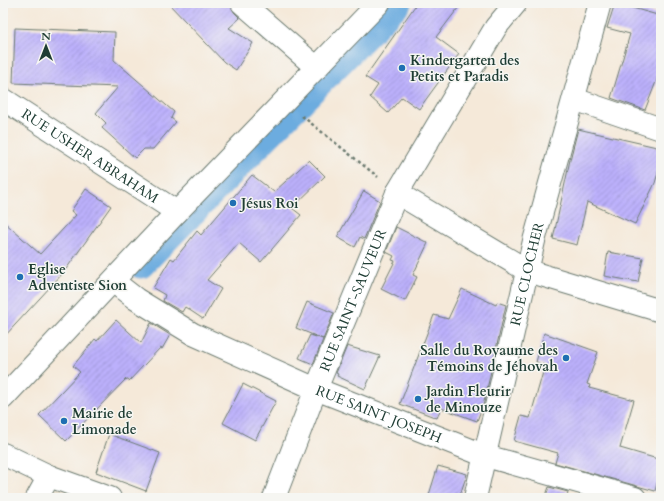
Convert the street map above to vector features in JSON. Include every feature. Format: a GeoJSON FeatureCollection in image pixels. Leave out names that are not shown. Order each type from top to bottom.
{"type":"FeatureCollection","features":[{"type":"Feature","properties":{"kind":"street"},"geometry":{"type":"LineString","coordinates":[[242,3],[317,68]]}},
{"type":"Feature","properties":{"kind":"street"},"geometry":{"type":"LineString","coordinates":[[3,398],[126,291],[177,212],[285,102],[379,3]]}},
{"type":"Feature","properties":{"kind":"street","name":"RUE SAINT-SAUVEUR"},"geometry":{"type":"LineString","coordinates":[[274,498],[316,389],[397,192],[496,27],[516,3]]}},
{"type":"Feature","properties":{"kind":"street","name":"RUE CLOCHER"},"geometry":{"type":"LineString","coordinates":[[475,498],[486,456],[534,241],[600,3]]}},
{"type":"Feature","properties":{"kind":"street","name":"RUE USHER ABRAHAM"},"geometry":{"type":"LineString","coordinates":[[3,99],[177,212]]}},
{"type":"Feature","properties":{"kind":"street"},"geometry":{"type":"LineString","coordinates":[[574,99],[661,129]]}},
{"type":"Feature","properties":{"kind":"street"},"geometry":{"type":"LineString","coordinates":[[397,192],[528,271],[661,311]]}},
{"type":"Feature","properties":{"kind":"street","name":"RUE SAINT JOSEPH"},"geometry":{"type":"LineString","coordinates":[[126,291],[192,334],[316,389],[486,456],[635,498]]}},
{"type":"Feature","properties":{"kind":"street"},"geometry":{"type":"LineString","coordinates":[[3,454],[43,487],[110,498]]}},
{"type":"Feature","properties":{"kind":"path"},"geometry":{"type":"LineString","coordinates":[[285,102],[397,192]]}},
{"type":"Feature","properties":{"kind":"green space"},"geometry":{"type":"Polygon","coordinates":[[[57,491],[78,498],[52,498],[57,491]]]}},
{"type":"Feature","properties":{"kind":"building"},"geometry":{"type":"Polygon","coordinates":[[[168,3],[230,3],[234,12],[240,18],[229,28],[253,43],[236,70],[224,62],[168,3]]]}},
{"type":"Feature","properties":{"kind":"building"},"geometry":{"type":"Polygon","coordinates":[[[417,3],[462,3],[436,37],[459,54],[419,109],[402,97],[388,113],[370,97],[378,85],[365,77],[417,3]]]}},
{"type":"Feature","properties":{"kind":"building"},"geometry":{"type":"Polygon","coordinates":[[[615,3],[661,16],[661,69],[645,110],[611,98],[630,34],[607,28],[615,3]]]}},
{"type":"Feature","properties":{"kind":"building"},"geometry":{"type":"Polygon","coordinates":[[[15,28],[115,32],[114,60],[174,112],[171,118],[176,122],[153,149],[144,149],[135,158],[102,128],[106,123],[96,113],[118,87],[13,83],[15,28]]]}},
{"type":"Feature","properties":{"kind":"building"},"geometry":{"type":"Polygon","coordinates":[[[578,129],[661,148],[661,163],[655,183],[635,224],[587,202],[577,245],[553,239],[578,129]]]}},
{"type":"Feature","properties":{"kind":"building"},"geometry":{"type":"Polygon","coordinates":[[[309,160],[325,176],[292,208],[301,215],[261,262],[239,243],[207,280],[221,289],[203,319],[185,307],[182,312],[163,301],[165,295],[153,288],[171,258],[174,260],[197,231],[201,235],[252,175],[274,192],[309,160]]]}},
{"type":"Feature","properties":{"kind":"building"},"geometry":{"type":"Polygon","coordinates":[[[86,189],[111,206],[64,272],[3,338],[3,221],[40,254],[76,215],[71,211],[86,189]]]}},
{"type":"Feature","properties":{"kind":"building"},"geometry":{"type":"Polygon","coordinates":[[[364,191],[380,201],[364,239],[360,237],[355,247],[337,237],[364,191]]]}},
{"type":"Feature","properties":{"kind":"building"},"geometry":{"type":"Polygon","coordinates":[[[396,227],[428,243],[413,275],[417,277],[405,301],[381,289],[395,261],[392,260],[394,256],[386,252],[396,227]]]}},
{"type":"Feature","properties":{"kind":"building"},"geometry":{"type":"Polygon","coordinates":[[[608,252],[643,258],[638,282],[604,276],[608,252]]]}},
{"type":"Feature","properties":{"kind":"building"},"geometry":{"type":"Polygon","coordinates":[[[462,289],[496,305],[497,302],[506,305],[484,402],[477,421],[441,408],[437,418],[400,404],[434,315],[448,319],[462,289]]]}},
{"type":"Feature","properties":{"kind":"building"},"geometry":{"type":"Polygon","coordinates":[[[307,302],[334,313],[313,364],[299,358],[310,335],[323,339],[296,328],[307,302]]]}},
{"type":"Feature","properties":{"kind":"building"},"geometry":{"type":"Polygon","coordinates":[[[116,320],[141,343],[151,323],[170,335],[162,349],[160,348],[129,381],[126,379],[66,441],[39,415],[80,372],[73,366],[95,339],[97,341],[116,320]]]}},
{"type":"Feature","properties":{"kind":"building"},"geometry":{"type":"Polygon","coordinates":[[[544,333],[598,352],[587,384],[590,385],[589,388],[634,400],[620,448],[661,460],[661,469],[655,491],[555,463],[558,453],[514,441],[521,416],[530,418],[545,365],[536,362],[544,333]]]}},
{"type":"Feature","properties":{"kind":"building"},"geometry":{"type":"Polygon","coordinates":[[[347,346],[380,356],[365,389],[337,376],[338,374],[336,373],[347,346]]]}},
{"type":"Feature","properties":{"kind":"building"},"geometry":{"type":"Polygon","coordinates":[[[243,384],[276,401],[255,440],[223,423],[243,384]]]}},
{"type":"Feature","properties":{"kind":"building"},"geometry":{"type":"Polygon","coordinates":[[[109,434],[160,453],[146,491],[96,472],[109,434]]]}},
{"type":"Feature","properties":{"kind":"building"},"geometry":{"type":"Polygon","coordinates":[[[438,466],[467,474],[459,498],[428,498],[438,466]]]}},
{"type":"Feature","properties":{"kind":"building"},"geometry":{"type":"Polygon","coordinates":[[[549,487],[568,492],[567,498],[545,498],[549,487]]]}},
{"type":"Feature","properties":{"kind":"waterway"},"geometry":{"type":"LineString","coordinates":[[141,265],[398,3]]}},
{"type":"Feature","properties":{"kind":"place","name":"Kindergarten des Petits et Paradis"},"geometry":{"type":"Point","coordinates":[402,68]}},
{"type":"Feature","properties":{"kind":"place","name":"Jésus Roi"},"geometry":{"type":"Point","coordinates":[233,203]}},
{"type":"Feature","properties":{"kind":"place","name":"Eglise Adventiste Sion"},"geometry":{"type":"Point","coordinates":[20,277]}},
{"type":"Feature","properties":{"kind":"place","name":"Salle du Royaume des Témoins de Jéhovah"},"geometry":{"type":"Point","coordinates":[566,358]}},
{"type":"Feature","properties":{"kind":"place","name":"Jardin Fleurir de Minouze"},"geometry":{"type":"Point","coordinates":[418,399]}},
{"type":"Feature","properties":{"kind":"place","name":"Mairie de Limonade"},"geometry":{"type":"Point","coordinates":[64,421]}}]}
